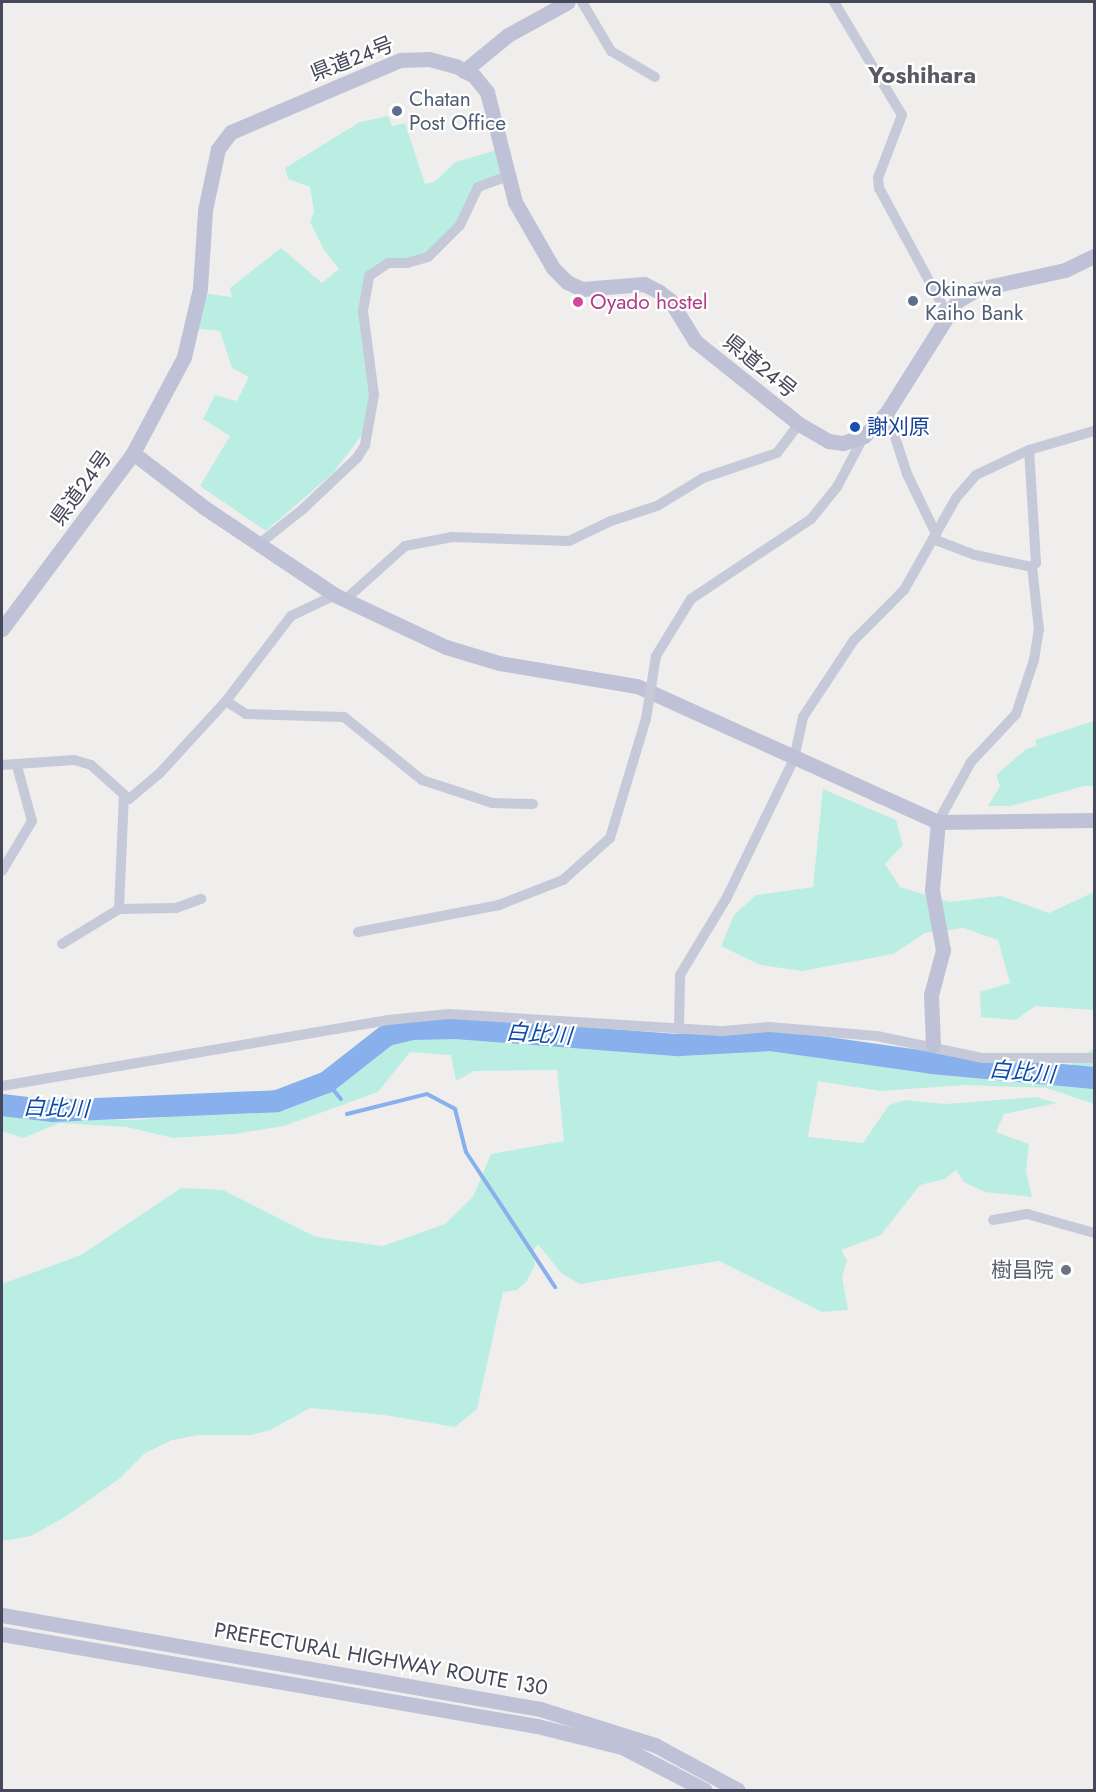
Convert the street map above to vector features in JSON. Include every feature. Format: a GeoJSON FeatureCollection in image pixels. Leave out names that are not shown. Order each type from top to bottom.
{"type":"FeatureCollection","features":[{"type":"Feature","properties":{"kind":"main road"},"geometry":{"type":"LineString","coordinates":[[464,71],[508,35],[568,2]]}},
{"type":"Feature","properties":{"kind":"main road","name":"県道24号"},"geometry":{"type":"LineString","coordinates":[[2,629],[133,453],[184,357],[200,288],[209,176],[218,149],[231,132],[400,60],[429,59],[464,71],[487,92],[514,202],[553,268],[567,282],[582,289],[644,284],[658,291],[670,300],[695,341],[799,424],[828,441],[843,443],[864,436]]}},
{"type":"Feature","properties":{"kind":"main road"},"geometry":{"type":"LineString","coordinates":[[864,436],[887,412],[946,312],[978,289],[1065,270],[1095,256]]}},
{"type":"Feature","properties":{"kind":"main road"},"geometry":{"type":"LineString","coordinates":[[133,453],[259,544],[340,597],[446,647],[499,663],[638,686],[794,759],[938,822],[1095,820]]}},
{"type":"Feature","properties":{"kind":"main road"},"geometry":{"type":"LineString","coordinates":[[933,1045],[931,995],[943,950],[932,890],[938,822]]}},
{"type":"Feature","properties":{"kind":"main road","name":"PREFECTURAL HIGHWAY ROUTE 130"},"geometry":{"type":"LineString","coordinates":[[2,1615],[540,1708],[655,1744],[738,1791]]}},
{"type":"Feature","properties":{"kind":"main road","name":"PREFECTURAL HIGHWAY ROUTE 130"},"geometry":{"type":"LineString","coordinates":[[2,1634],[537,1726],[621,1748],[705,1791]]}},
{"type":"Feature","properties":{"kind":"street"},"geometry":{"type":"LineString","coordinates":[[582,2],[611,51],[655,77]]}},
{"type":"Feature","properties":{"kind":"street"},"geometry":{"type":"LineString","coordinates":[[834,2],[902,115],[878,178],[879,188],[946,312]]}},
{"type":"Feature","properties":{"kind":"street"},"geometry":{"type":"LineString","coordinates":[[259,544],[303,509],[357,458],[365,445],[374,395],[363,311],[369,276],[388,263],[407,263],[428,257],[460,225],[478,188],[508,176]]}},
{"type":"Feature","properties":{"kind":"street"},"geometry":{"type":"LineString","coordinates":[[887,412],[907,474],[934,536],[975,555],[1032,567]]}},
{"type":"Feature","properties":{"kind":"street"},"geometry":{"type":"LineString","coordinates":[[2,765],[17,766],[74,760],[91,765],[129,799],[159,774],[226,701],[291,616],[340,597],[405,546],[452,537],[569,541],[611,521],[657,506],[703,478],[777,453],[799,424]]}},
{"type":"Feature","properties":{"kind":"street"},"geometry":{"type":"LineString","coordinates":[[680,1029],[680,975],[727,897],[794,759],[803,717],[854,640],[904,590],[957,498],[976,475],[1029,450],[1095,431]]}},
{"type":"Feature","properties":{"kind":"street"},"geometry":{"type":"LineString","coordinates":[[358,932],[499,905],[563,880],[610,838],[646,719],[656,656],[691,599],[811,519],[837,487],[864,436]]}},
{"type":"Feature","properties":{"kind":"street"},"geometry":{"type":"LineString","coordinates":[[938,822],[970,762],[1016,714],[1039,630],[1032,567],[1036,563],[1029,450]]}},
{"type":"Feature","properties":{"kind":"street"},"geometry":{"type":"LineString","coordinates":[[226,701],[246,714],[344,717],[422,780],[492,803],[533,804]]}},
{"type":"Feature","properties":{"kind":"street"},"geometry":{"type":"LineString","coordinates":[[2,871],[32,821],[17,766]]}},
{"type":"Feature","properties":{"kind":"street"},"geometry":{"type":"LineString","coordinates":[[119,909],[124,795]]}},
{"type":"Feature","properties":{"kind":"street"},"geometry":{"type":"LineString","coordinates":[[62,944],[119,909],[176,908],[201,899]]}},
{"type":"Feature","properties":{"kind":"street"},"geometry":{"type":"LineString","coordinates":[[2,1086],[388,1020],[449,1014],[723,1031],[769,1027],[877,1036],[933,1045],[982,1058],[1095,1058]]}},
{"type":"Feature","properties":{"kind":"street"},"geometry":{"type":"LineString","coordinates":[[993,1220],[1028,1214],[1095,1233]]}},
{"type":"Feature","properties":{"kind":"green space"},"geometry":{"type":"Polygon","coordinates":[[[388,116],[392,126],[405,123],[425,184],[434,182],[456,162],[500,149],[508,176],[481,186],[459,224],[433,252],[382,266],[363,292],[370,355],[369,426],[333,473],[266,531],[200,486],[230,436],[203,419],[215,395],[237,401],[249,377],[232,368],[220,331],[193,328],[202,293],[232,297],[230,288],[281,248],[322,283],[339,269],[324,250],[310,222],[314,212],[310,187],[288,179],[285,168],[360,122],[388,116]]]}},
{"type":"Feature","properties":{"kind":"green space"},"geometry":{"type":"Polygon","coordinates":[[[1094,721],[1094,786],[1084,786],[1011,806],[988,806],[1000,786],[996,775],[1026,749],[1037,746],[1035,740],[1094,721]]]}},
{"type":"Feature","properties":{"kind":"green space"},"geometry":{"type":"Polygon","coordinates":[[[823,789],[896,820],[903,845],[885,864],[900,887],[949,902],[1001,896],[1049,913],[1094,892],[1094,1010],[1035,1006],[1016,1020],[981,1017],[980,992],[1010,983],[998,940],[963,928],[925,933],[893,954],[802,971],[760,965],[721,946],[734,915],[756,895],[813,887],[823,789]]]}},
{"type":"Feature","properties":{"kind":"green space"},"geometry":{"type":"Polygon","coordinates":[[[474,1023],[658,1037],[785,1036],[1010,1067],[1067,1068],[1094,1048],[1094,1104],[1047,1088],[965,1085],[880,1091],[818,1081],[808,1137],[863,1143],[889,1105],[905,1100],[945,1104],[1036,1097],[1057,1103],[1004,1114],[996,1132],[1029,1144],[1026,1171],[1032,1197],[985,1192],[964,1182],[956,1170],[945,1179],[920,1185],[881,1235],[841,1250],[847,1260],[842,1277],[848,1310],[822,1312],[719,1261],[580,1284],[561,1273],[538,1244],[533,1251],[535,1265],[527,1281],[517,1290],[503,1292],[477,1409],[455,1427],[384,1415],[310,1408],[270,1430],[251,1435],[199,1435],[172,1440],[145,1453],[119,1479],[65,1517],[31,1536],[2,1541],[2,1284],[81,1255],[181,1188],[223,1190],[316,1237],[383,1246],[445,1224],[473,1197],[491,1154],[564,1141],[557,1070],[474,1071],[456,1081],[451,1055],[410,1052],[378,1092],[284,1126],[234,1134],[173,1138],[127,1127],[60,1123],[23,1138],[2,1131],[2,1109],[43,1119],[135,1120],[297,1105],[332,1090],[388,1031],[420,1024],[474,1023]]]}},
{"type":"Feature","properties":{"kind":"waterway","name":"白比川"},"geometry":{"type":"LineString","coordinates":[[2,1105],[52,1111],[277,1101],[327,1082],[387,1035],[412,1029],[456,1028],[679,1045],[771,1040],[932,1063],[1094,1078]]}},
{"type":"Feature","properties":{"kind":"waterway"},"geometry":{"type":"LineString","coordinates":[[327,1082],[341,1099]]}},
{"type":"Feature","properties":{"kind":"waterway"},"geometry":{"type":"LineString","coordinates":[[347,1114],[427,1094],[455,1109],[466,1152],[555,1287]]}},
{"type":"Feature","properties":{"kind":"place","name":"Chatan Post Office"},"geometry":{"type":"Point","coordinates":[397,111]}},
{"type":"Feature","properties":{"kind":"place","name":"Okinawa Kaiho Bank"},"geometry":{"type":"Point","coordinates":[913,301]}},
{"type":"Feature","properties":{"kind":"place","name":"Oyado hostel"},"geometry":{"type":"Point","coordinates":[578,302]}},
{"type":"Feature","properties":{"kind":"place","name":"謝刈原"},"geometry":{"type":"Point","coordinates":[855,427]}},
{"type":"Feature","properties":{"kind":"place","name":"樹昌院"},"geometry":{"type":"Point","coordinates":[1066,1270]}},
{"type":"Feature","properties":{"kind":"district","name":"Yoshihara"},"geometry":{"type":"Point","coordinates":[922,75]}}]}
